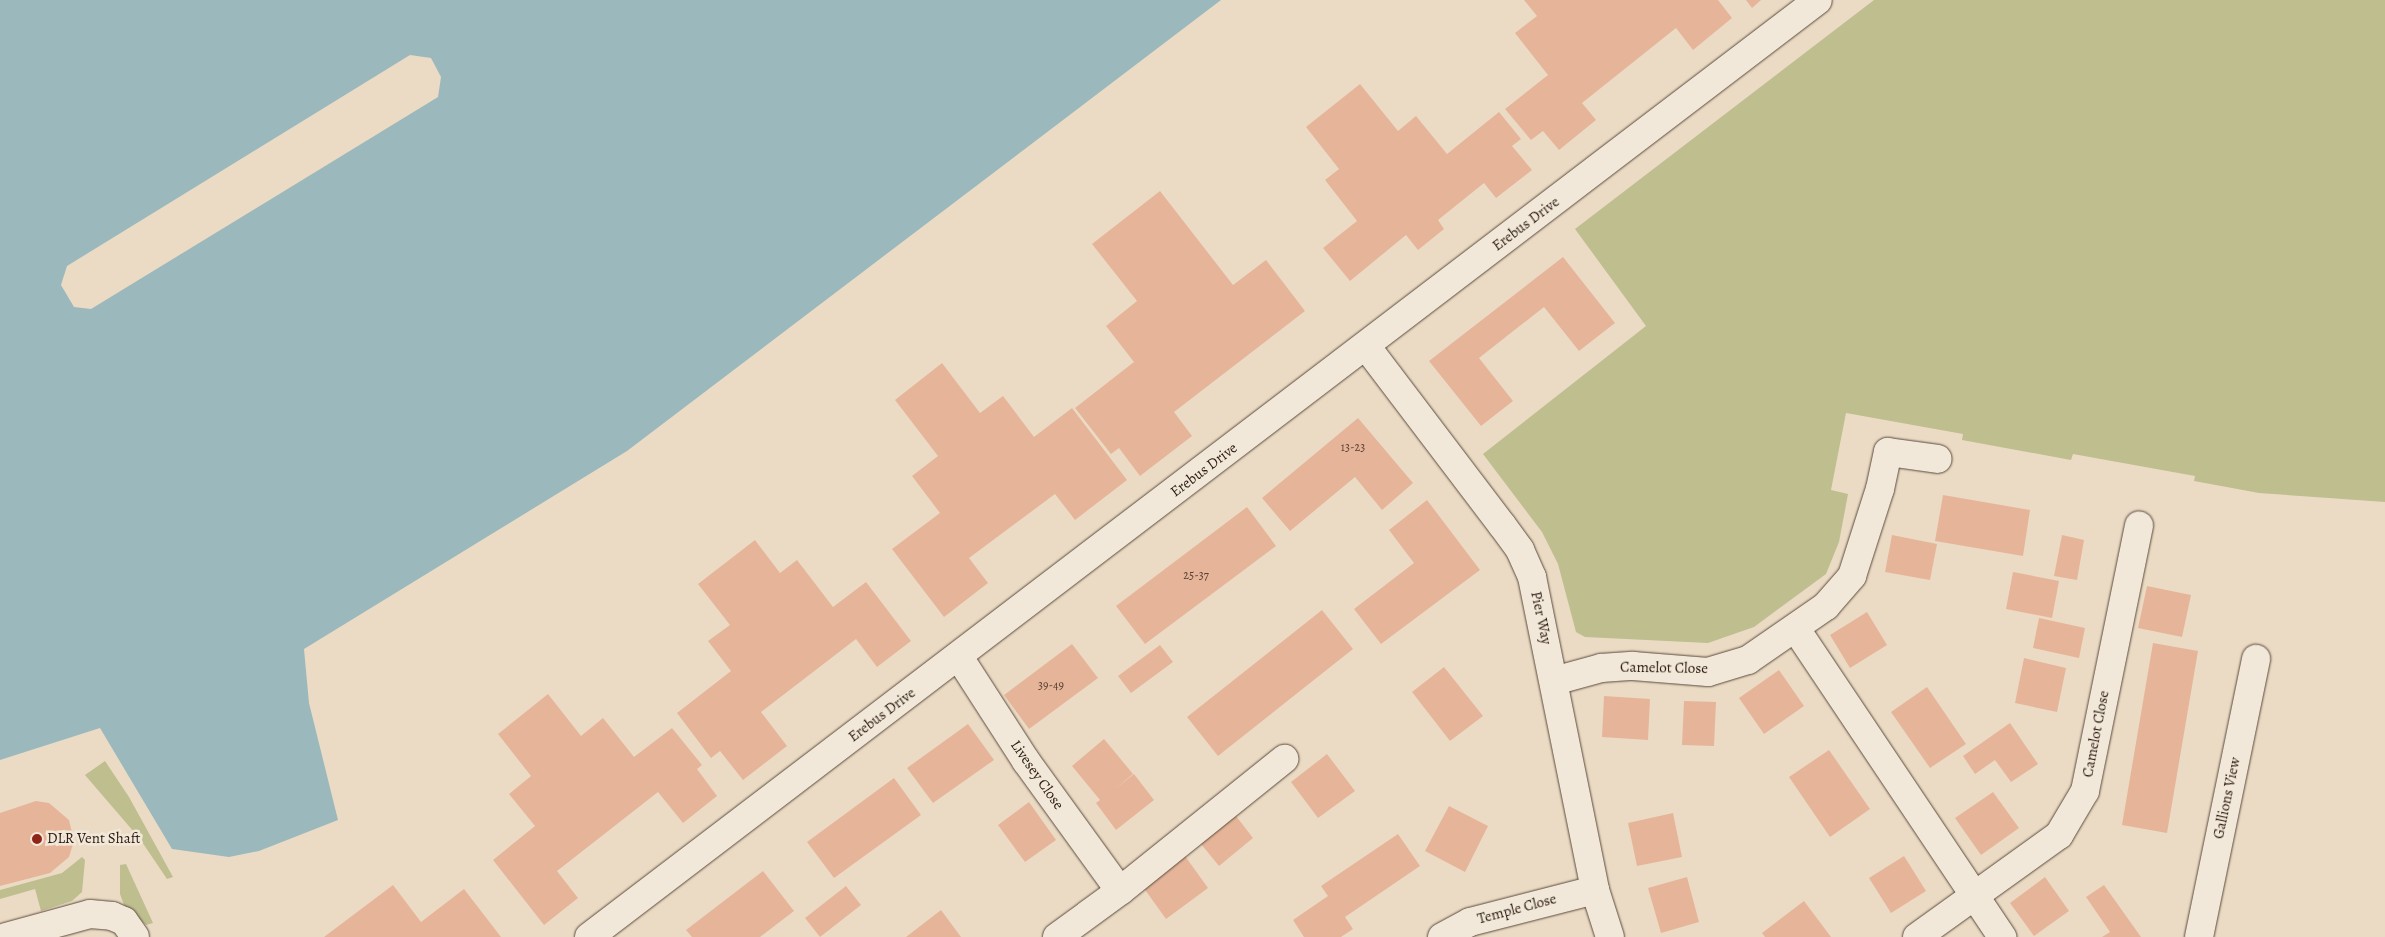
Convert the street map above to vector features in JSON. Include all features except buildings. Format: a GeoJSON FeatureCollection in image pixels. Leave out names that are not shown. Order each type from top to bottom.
{"type":"FeatureCollection","features":[{"type":"Feature","properties":{"kind":"street","name":"Erebus Drive"},"geometry":{"type":"LineString","coordinates":[[589,937],[959,657],[1818,0]]}},
{"type":"Feature","properties":{"kind":"street","name":"Pier Way"},"geometry":{"type":"LineString","coordinates":[[1366,346],[1520,550],[1532,577],[1595,890],[1610,937]]}},
{"type":"Feature","properties":{"kind":"street","name":"Camelot Close"},"geometry":{"type":"LineString","coordinates":[[1554,680],[1601,668],[1633,666],[1708,672],[1748,660],[1796,629],[1826,606],[1852,576],[1880,489],[1888,452],[1938,460]]}},
{"type":"Feature","properties":{"kind":"street","name":"Camelot Close"},"geometry":{"type":"LineString","coordinates":[[1917,937],[2059,835],[2085,791],[2138,525]]}},
{"type":"Feature","properties":{"kind":"street"},"geometry":{"type":"LineString","coordinates":[[1796,629],[2002,937]]}},
{"type":"Feature","properties":{"kind":"street","name":"Livesey Close"},"geometry":{"type":"LineString","coordinates":[[959,657],[1026,761],[1120,891]]}},
{"type":"Feature","properties":{"kind":"street","name":"Gallions View"},"geometry":{"type":"LineString","coordinates":[[2199,937],[2256,659]]}},
{"type":"Feature","properties":{"kind":"street"},"geometry":{"type":"LineString","coordinates":[[1057,937],[1120,891],[1284,759]]}},
{"type":"Feature","properties":{"kind":"street","name":"Temple Close"},"geometry":{"type":"LineString","coordinates":[[1442,937],[1470,922],[1595,890]]}},
{"type":"Feature","properties":{"kind":"street"},"geometry":{"type":"LineString","coordinates":[[6,937],[90,914],[112,916],[124,921],[135,937]]}},
{"type":"Feature","properties":{"kind":"green space"},"geometry":{"type":"Polygon","coordinates":[[[1874,0],[2385,0],[2385,502],[2259,493],[2194,481],[2195,476],[2073,454],[2071,460],[1962,440],[1963,434],[1846,413],[1831,490],[1848,494],[1839,542],[1826,574],[1754,627],[1708,643],[1585,637],[1576,632],[1558,564],[1542,532],[1483,454],[1646,326],[1575,229],[1874,0]]]}},
{"type":"Feature","properties":{"kind":"green space"},"geometry":{"type":"Polygon","coordinates":[[[105,761],[129,797],[173,877],[167,879],[140,839],[85,775],[105,761]]]}},
{"type":"Feature","properties":{"kind":"green space"},"geometry":{"type":"Polygon","coordinates":[[[82,857],[85,860],[82,892],[72,901],[41,911],[35,889],[0,899],[0,890],[62,873],[82,857]]]}},
{"type":"Feature","properties":{"kind":"green space"},"geometry":{"type":"Polygon","coordinates":[[[126,864],[153,923],[146,925],[124,905],[120,894],[120,865],[126,864]]]}},
{"type":"Feature","properties":{"kind":"water"},"geometry":{"type":"Polygon","coordinates":[[[0,0],[1221,0],[627,451],[304,649],[309,703],[338,820],[259,851],[229,857],[172,849],[100,728],[0,760],[0,0]]]}},
{"type":"Feature","properties":{"kind":"pier"},"geometry":{"type":"Polygon","coordinates":[[[410,55],[431,58],[441,77],[438,97],[91,309],[74,307],[61,285],[67,266],[410,55]]]}},
{"type":"Feature","properties":{"kind":"place","name":"DLR Vent Shaft"},"geometry":{"type":"Point","coordinates":[37,839]}}]}
